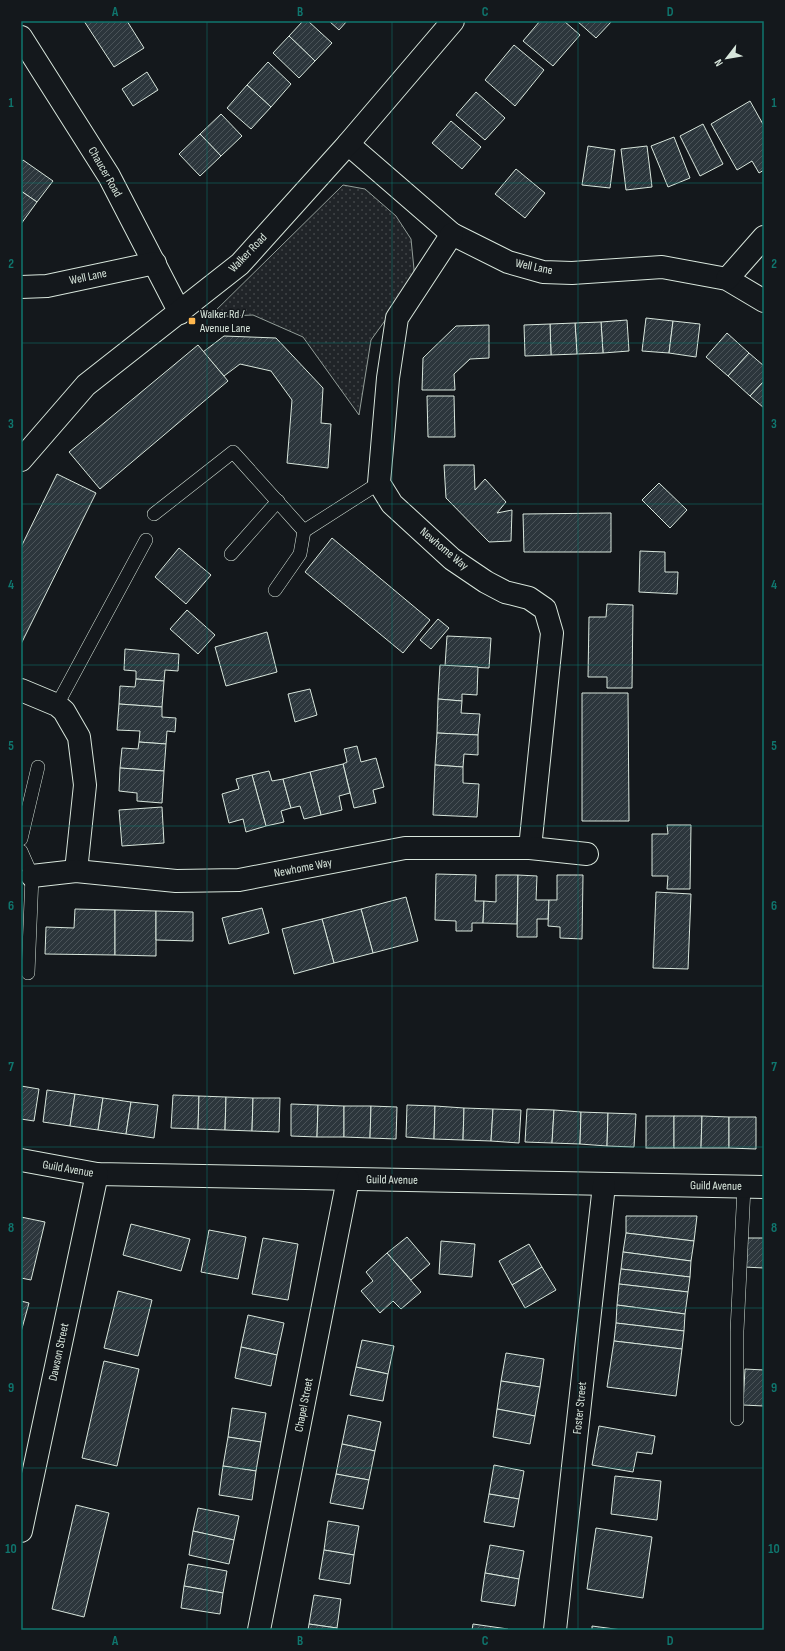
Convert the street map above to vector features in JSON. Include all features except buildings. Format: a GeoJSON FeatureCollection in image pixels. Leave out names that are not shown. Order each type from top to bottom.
{"type":"FeatureCollection","features":[{"type":"Feature","properties":{"kind":"street","name":"Walker Road"},"geometry":{"type":"LineString","coordinates":[[21,460],[86,385],[180,313],[240,264],[348,144],[453,21]]}},
{"type":"Feature","properties":{"kind":"street","name":"Chaucer Road"},"geometry":{"type":"LineString","coordinates":[[21,37],[109,176],[180,313]]}},
{"type":"Feature","properties":{"kind":"street","name":"Well Lane"},"geometry":{"type":"LineString","coordinates":[[348,144],[452,234],[508,262],[543,272],[572,273],[662,267],[727,280],[764,301]]}},
{"type":"Feature","properties":{"kind":"street"},"geometry":{"type":"LineString","coordinates":[[379,483],[388,378],[397,318],[452,234]]}},
{"type":"Feature","properties":{"kind":"street"},"geometry":{"type":"LineString","coordinates":[[727,280],[764,237]]}},
{"type":"Feature","properties":{"kind":"street","name":"Well Lane"},"geometry":{"type":"LineString","coordinates":[[21,287],[47,286],[155,263]]}},
{"type":"Feature","properties":{"kind":"street","name":"Newhome Way"},"geometry":{"type":"LineString","coordinates":[[379,483],[392,504],[452,559],[486,582],[505,592],[529,598],[545,609],[552,633],[530,848]]}},
{"type":"Feature","properties":{"kind":"street"},"geometry":{"type":"LineString","coordinates":[[21,690],[57,705],[64,711],[79,737],[85,785],[76,871]]}},
{"type":"Feature","properties":{"kind":"street","name":"Newhome Way"},"geometry":{"type":"LineString","coordinates":[[26,875],[76,871],[176,881],[239,880],[405,848],[530,848],[587,854]]}},
{"type":"Feature","properties":{"kind":"street","name":"Guild Avenue"},"geometry":{"type":"LineString","coordinates":[[21,1160],[97,1174],[754,1187]]}},
{"type":"Feature","properties":{"kind":"street","name":"Dawson Street"},"geometry":{"type":"LineString","coordinates":[[21,1531],[97,1174]]}},
{"type":"Feature","properties":{"kind":"street","name":"Chapel Street"},"geometry":{"type":"LineString","coordinates":[[259,1630],[348,1179]]}},
{"type":"Feature","properties":{"kind":"street","name":"Foster Street"},"geometry":{"type":"LineString","coordinates":[[555,1630],[604,1185]]}},
{"type":"Feature","properties":{"kind":"lane"},"geometry":{"type":"LineString","coordinates":[[154,514],[233,452],[304,531]]}},
{"type":"Feature","properties":{"kind":"lane"},"geometry":{"type":"LineString","coordinates":[[275,590],[300,554],[304,531],[379,483]]}},
{"type":"Feature","properties":{"kind":"lane"},"geometry":{"type":"LineString","coordinates":[[231,554],[278,501]]}},
{"type":"Feature","properties":{"kind":"lane"},"geometry":{"type":"LineString","coordinates":[[57,705],[146,540]]}},
{"type":"Feature","properties":{"kind":"lane"},"geometry":{"type":"LineString","coordinates":[[21,838],[38,767]]}},
{"type":"Feature","properties":{"kind":"lane"},"geometry":{"type":"LineString","coordinates":[[21,851],[26,875],[28,973]]}},
{"type":"Feature","properties":{"kind":"lane"},"geometry":{"type":"LineString","coordinates":[[737,1419],[737,1330],[754,1187]]}},
{"type":"Feature","properties":{"kind":"shaded area"},"geometry":{"type":"Polygon","coordinates":[[[343,185],[365,189],[396,216],[411,239],[415,279],[371,340],[359,415],[303,337],[253,315],[209,317],[343,185]]]}},
{"type":"Feature","properties":{"kind":"place","name":"Walker Rd / Avenue Lane"},"geometry":{"type":"Point","coordinates":[192,321]}}]}
